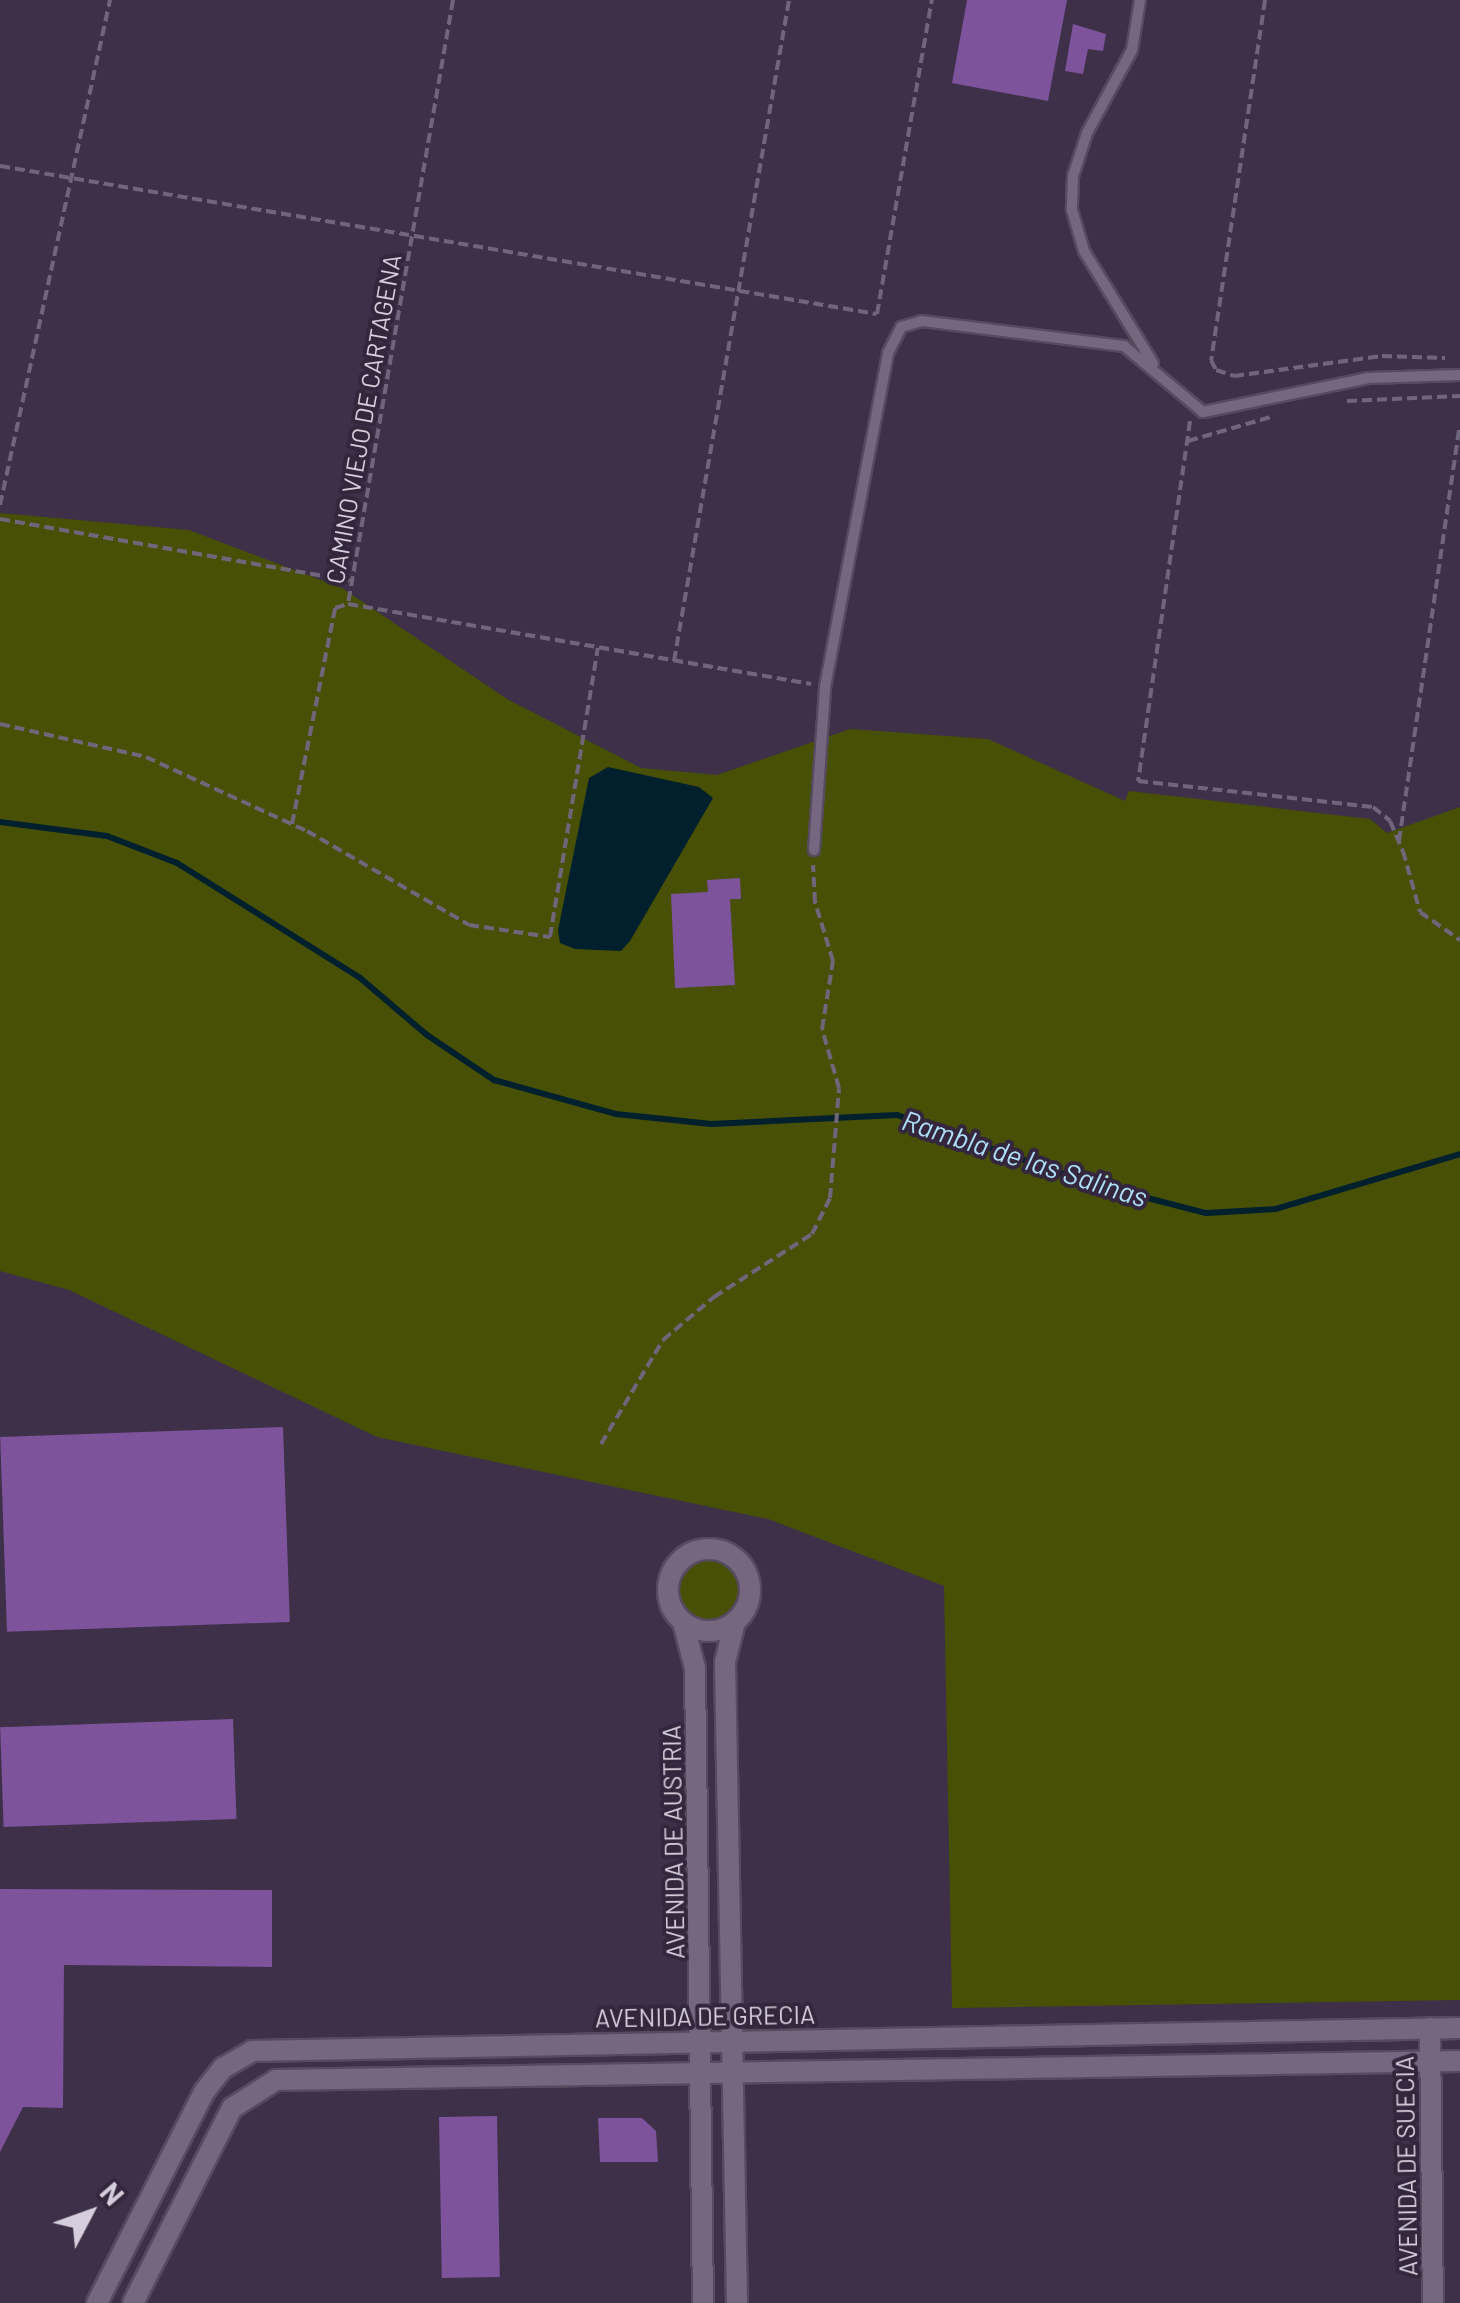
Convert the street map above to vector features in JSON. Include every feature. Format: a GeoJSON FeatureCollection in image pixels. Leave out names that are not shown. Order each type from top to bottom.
{"type":"FeatureCollection","features":[{"type":"Feature","properties":{"kind":"street"},"geometry":{"type":"LineString","coordinates":[[735,1622],[709,1632],[682,1622],[668,1600],[671,1573],[689,1554],[716,1549],[739,1562],[750,1586],[735,1622],[726,1662],[737,2303]]}},
{"type":"Feature","properties":{"kind":"street","name":"AVENIDA DE AUSTRIA"},"geometry":{"type":"LineString","coordinates":[[682,1622],[696,1668],[704,2303]]}},
{"type":"Feature","properties":{"kind":"street","name":"AVENIDA DE SUECIA"},"geometry":{"type":"LineString","coordinates":[[1430,2028],[1433,2303]]}},
{"type":"Feature","properties":{"kind":"street","name":"AVENIDA DE GRECIA"},"geometry":{"type":"LineString","coordinates":[[97,2303],[204,2092],[222,2068],[252,2051],[1460,2028]]}},
{"type":"Feature","properties":{"kind":"street"},"geometry":{"type":"LineString","coordinates":[[133,2303],[232,2108],[276,2080],[1460,2061]]}},
{"type":"Feature","properties":{"kind":"lane"},"geometry":{"type":"LineString","coordinates":[[1140,0],[1132,50],[1087,133],[1074,176],[1072,210],[1084,251],[1157,368],[1183,401],[1203,412],[1369,378],[1460,375]]}},
{"type":"Feature","properties":{"kind":"lane"},"geometry":{"type":"LineString","coordinates":[[814,850],[825,687],[888,353],[900,327],[922,321],[1070,336],[1124,346],[1157,368]]}},
{"type":"Feature","properties":{"kind":"path"},"geometry":{"type":"LineString","coordinates":[[0,505],[110,0]]}},
{"type":"Feature","properties":{"kind":"path","name":"CAMINO VIEJO DE CARTAGENA"},"geometry":{"type":"LineString","coordinates":[[454,0],[348,604],[825,687]]}},
{"type":"Feature","properties":{"kind":"path"},"geometry":{"type":"LineString","coordinates":[[674,660],[789,0]]}},
{"type":"Feature","properties":{"kind":"path"},"geometry":{"type":"LineString","coordinates":[[0,166],[412,240],[877,314],[932,0]]}},
{"type":"Feature","properties":{"kind":"path"},"geometry":{"type":"LineString","coordinates":[[1265,0],[1211,360],[1216,370],[1234,376],[1382,356],[1460,358]]}},
{"type":"Feature","properties":{"kind":"path"},"geometry":{"type":"LineString","coordinates":[[1341,401],[1460,396]]}},
{"type":"Feature","properties":{"kind":"path"},"geometry":{"type":"LineString","coordinates":[[1291,411],[1188,441],[1138,780],[1373,807],[1399,842],[1420,912],[1460,940]]}},
{"type":"Feature","properties":{"kind":"path"},"geometry":{"type":"LineString","coordinates":[[1399,842],[1460,425]]}},
{"type":"Feature","properties":{"kind":"path"},"geometry":{"type":"LineString","coordinates":[[0,519],[352,581]]}},
{"type":"Feature","properties":{"kind":"path"},"geometry":{"type":"LineString","coordinates":[[292,824],[335,608],[348,604]]}},
{"type":"Feature","properties":{"kind":"path"},"geometry":{"type":"LineString","coordinates":[[0,724],[146,758],[292,824],[469,925],[550,937],[598,648]]}},
{"type":"Feature","properties":{"kind":"path"},"geometry":{"type":"LineString","coordinates":[[601,1444],[663,1340],[714,1297],[812,1234],[830,1198],[839,1088],[822,1029],[833,961],[815,902],[814,850]]}},
{"type":"Feature","properties":{"kind":"green space"},"geometry":{"type":"Polygon","coordinates":[[[0,513],[189,530],[342,588],[507,699],[641,768],[717,775],[850,729],[988,739],[1125,801],[1129,791],[1370,819],[1387,833],[1460,807],[1460,2000],[952,2008],[944,1586],[768,1519],[377,1437],[69,1290],[0,1271],[0,513]]]}},
{"type":"Feature","properties":{"kind":"green space"},"geometry":{"type":"Polygon","coordinates":[[[709,1556],[733,1565],[742,1589],[733,1613],[709,1622],[685,1613],[676,1589],[685,1565],[709,1556]]]}},
{"type":"Feature","properties":{"kind":"water"},"geometry":{"type":"Polygon","coordinates":[[[608,767],[699,787],[713,798],[621,951],[575,949],[560,943],[558,930],[589,778],[608,767]]]}},
{"type":"Feature","properties":{"kind":"building"},"geometry":{"type":"Polygon","coordinates":[[[967,0],[1067,0],[1048,101],[952,83],[967,0]]]}},
{"type":"Feature","properties":{"kind":"building"},"geometry":{"type":"Polygon","coordinates":[[[1073,24],[1106,34],[1103,51],[1088,49],[1083,74],[1065,71],[1073,24]]]}},
{"type":"Feature","properties":{"kind":"building"},"geometry":{"type":"Polygon","coordinates":[[[740,878],[741,899],[730,899],[735,985],[675,988],[671,894],[708,892],[707,880],[740,878]]]}},
{"type":"Feature","properties":{"kind":"building"},"geometry":{"type":"Polygon","coordinates":[[[283,1427],[290,1622],[7,1632],[0,1437],[283,1427]]]}},
{"type":"Feature","properties":{"kind":"building"},"geometry":{"type":"Polygon","coordinates":[[[233,1719],[236,1819],[4,1827],[0,1727],[233,1719]]]}},
{"type":"Feature","properties":{"kind":"building"},"geometry":{"type":"Polygon","coordinates":[[[0,1889],[272,1890],[272,1967],[64,1965],[63,2108],[23,2107],[0,2152],[0,1889]]]}},
{"type":"Feature","properties":{"kind":"building"},"geometry":{"type":"Polygon","coordinates":[[[497,2116],[500,2277],[442,2278],[439,2117],[497,2116]]]}},
{"type":"Feature","properties":{"kind":"building"},"geometry":{"type":"Polygon","coordinates":[[[598,2118],[642,2118],[656,2131],[658,2162],[600,2162],[598,2118]]]}},
{"type":"Feature","properties":{"kind":"waterway","name":"Rambla de las Salinas"},"geometry":{"type":"LineString","coordinates":[[0,822],[107,836],[177,863],[359,977],[427,1035],[494,1080],[616,1114],[711,1124],[897,1115],[1089,1183],[1206,1213],[1276,1209],[1460,1154]]}}]}
